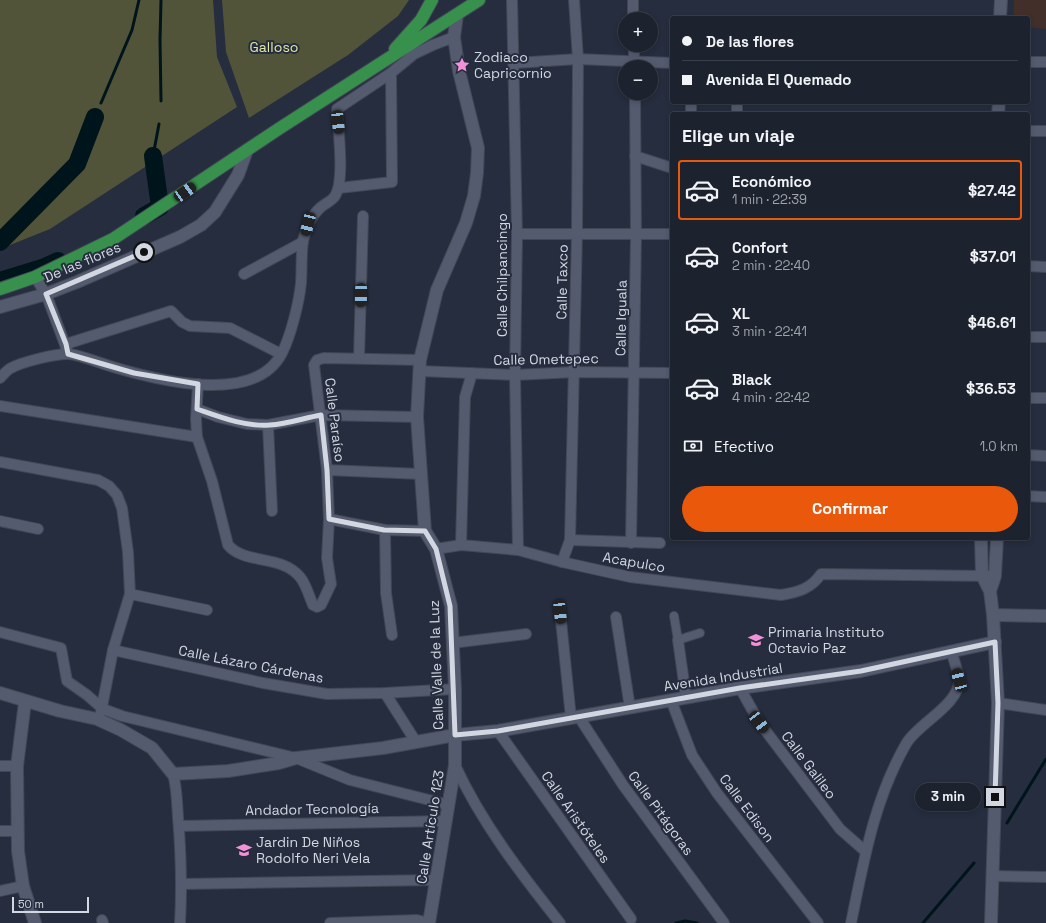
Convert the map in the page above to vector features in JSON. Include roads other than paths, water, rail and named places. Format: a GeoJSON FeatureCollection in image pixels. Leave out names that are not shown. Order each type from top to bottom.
{"type":"FeatureCollection","features":[{"type":"Feature","properties":{"kind":"highway"},"geometry":{"type":"LineString","coordinates":[[386,59],[420,20],[432,0]]}},
{"type":"Feature","properties":{"kind":"highway"},"geometry":{"type":"LineString","coordinates":[[0,290],[35,277],[113,239],[386,59],[479,0]]}},
{"type":"Feature","properties":{"kind":"street","name":"Calle Chilpancingo"},"geometry":{"type":"LineString","coordinates":[[512,0],[515,63],[517,234],[515,375],[518,550]]}},
{"type":"Feature","properties":{"kind":"street","name":"Calle Taxco"},"geometry":{"type":"LineString","coordinates":[[562,562],[570,540],[575,372],[578,59],[574,0]]}},
{"type":"Feature","properties":{"kind":"street"},"geometry":{"type":"LineString","coordinates":[[633,0],[633,12]]}},
{"type":"Feature","properties":{"kind":"street"},"geometry":{"type":"LineString","coordinates":[[1000,16],[1001,0]]}},
{"type":"Feature","properties":{"kind":"street","name":"Calle Valle de la Luz"},"geometry":{"type":"LineString","coordinates":[[173,774],[228,771],[279,763],[296,758],[416,742],[455,735],[455,689],[450,606],[436,549],[425,531],[417,418],[420,366],[437,290],[466,223],[474,196],[477,173],[478,148],[459,71],[454,37],[457,14]]}},
{"type":"Feature","properties":{"kind":"street"},"geometry":{"type":"LineString","coordinates":[[35,277],[46,294],[67,349],[134,373],[198,384],[230,385],[252,380],[269,369],[282,354],[288,338],[301,285],[303,242],[308,224],[318,210],[335,196],[339,188],[340,159],[337,109],[391,73],[414,54],[433,44],[454,37]]}},
{"type":"Feature","properties":{"kind":"street"},"geometry":{"type":"LineString","coordinates":[[515,63],[578,59],[618,63]]}},
{"type":"Feature","properties":{"kind":"street"},"geometry":{"type":"LineString","coordinates":[[1030,62],[1046,62]]}},
{"type":"Feature","properties":{"kind":"street"},"geometry":{"type":"LineString","coordinates":[[658,63],[670,63]]}},
{"type":"Feature","properties":{"kind":"street"},"geometry":{"type":"LineString","coordinates":[[339,188],[392,182],[391,73]]}},
{"type":"Feature","properties":{"kind":"street","name":"Calle Iguala"},"geometry":{"type":"LineString","coordinates":[[631,543],[636,235],[634,100]]}},
{"type":"Feature","properties":{"kind":"street"},"geometry":{"type":"LineString","coordinates":[[1030,131],[1046,132]]}},
{"type":"Feature","properties":{"kind":"street","name":"De las flores"},"geometry":{"type":"LineString","coordinates":[[0,307],[46,294],[180,237],[201,225],[215,212],[238,175],[247,150]]}},
{"type":"Feature","properties":{"kind":"street"},"geometry":{"type":"LineString","coordinates":[[635,156],[670,167]]}},
{"type":"Feature","properties":{"kind":"street"},"geometry":{"type":"LineString","coordinates":[[359,358],[363,216]]}},
{"type":"Feature","properties":{"kind":"street"},"geometry":{"type":"LineString","coordinates":[[517,234],[670,234]]}},
{"type":"Feature","properties":{"kind":"street"},"geometry":{"type":"LineString","coordinates":[[244,274],[303,242]]}},
{"type":"Feature","properties":{"kind":"street"},"geometry":{"type":"LineString","coordinates":[[1030,266],[1046,267]]}},
{"type":"Feature","properties":{"kind":"street"},"geometry":{"type":"LineString","coordinates":[[0,378],[10,368],[171,311],[182,322],[190,326],[230,328],[282,354]]}},
{"type":"Feature","properties":{"kind":"street"},"geometry":{"type":"LineString","coordinates":[[1030,337],[1046,337]]}},
{"type":"Feature","properties":{"kind":"street","name":"Calle Paraíso"},"geometry":{"type":"LineString","coordinates":[[197,437],[212,481],[228,545],[234,553],[267,559],[289,569],[299,576],[313,604],[317,607],[321,605],[331,584],[326,558],[329,519],[327,470],[314,365],[317,360],[324,358],[359,358],[420,366]]}},
{"type":"Feature","properties":{"kind":"street","name":"Calle Ometepec"},"geometry":{"type":"LineString","coordinates":[[420,366],[472,373],[515,375],[575,372],[670,373]]}},
{"type":"Feature","properties":{"kind":"street"},"geometry":{"type":"LineString","coordinates":[[461,545],[466,397],[472,373]]}},
{"type":"Feature","properties":{"kind":"street"},"geometry":{"type":"LineString","coordinates":[[0,406],[197,437],[196,419],[198,384]]}},
{"type":"Feature","properties":{"kind":"street"},"geometry":{"type":"LineString","coordinates":[[1030,398],[1046,398]]}},
{"type":"Feature","properties":{"kind":"street"},"geometry":{"type":"LineString","coordinates":[[197,409],[233,420],[268,425],[321,415],[417,418]]}},
{"type":"Feature","properties":{"kind":"street"},"geometry":{"type":"LineString","coordinates":[[268,425],[272,511]]}},
{"type":"Feature","properties":{"kind":"street"},"geometry":{"type":"LineString","coordinates":[[1030,455],[1046,456]]}},
{"type":"Feature","properties":{"kind":"street"},"geometry":{"type":"LineString","coordinates":[[0,462],[98,480],[109,486],[117,495],[122,508],[128,552],[130,594],[113,650],[100,714]]}},
{"type":"Feature","properties":{"kind":"street"},"geometry":{"type":"LineString","coordinates":[[327,470],[421,474]]}},
{"type":"Feature","properties":{"kind":"street"},"geometry":{"type":"LineString","coordinates":[[1030,496],[1046,497]]}},
{"type":"Feature","properties":{"kind":"street"},"geometry":{"type":"LineString","coordinates":[[329,519],[384,530],[425,531]]}},
{"type":"Feature","properties":{"kind":"street"},"geometry":{"type":"LineString","coordinates":[[0,521],[38,529]]}},
{"type":"Feature","properties":{"kind":"street"},"geometry":{"type":"LineString","coordinates":[[384,530],[386,593],[392,634]]}},
{"type":"Feature","properties":{"kind":"street"},"geometry":{"type":"LineString","coordinates":[[570,540],[660,544]]}},
{"type":"Feature","properties":{"kind":"street"},"geometry":{"type":"LineString","coordinates":[[981,540],[982,575],[990,591],[993,615],[998,703],[991,923]]}},
{"type":"Feature","properties":{"kind":"street"},"geometry":{"type":"LineString","coordinates":[[990,591],[995,576],[997,540]]}},
{"type":"Feature","properties":{"kind":"street","name":"Acapulco"},"geometry":{"type":"LineString","coordinates":[[436,549],[461,545],[518,550],[562,562],[665,582],[781,594],[798,592],[815,583],[820,574],[982,575]]}},
{"type":"Feature","properties":{"kind":"street"},"geometry":{"type":"LineString","coordinates":[[982,575],[995,576]]}},
{"type":"Feature","properties":{"kind":"street"},"geometry":{"type":"LineString","coordinates":[[130,594],[207,610]]}},
{"type":"Feature","properties":{"kind":"street"},"geometry":{"type":"LineString","coordinates":[[560,612],[575,718]]}},
{"type":"Feature","properties":{"kind":"street"},"geometry":{"type":"LineString","coordinates":[[993,615],[1046,616]]}},
{"type":"Feature","properties":{"kind":"street"},"geometry":{"type":"LineString","coordinates":[[674,616],[686,697]]}},
{"type":"Feature","properties":{"kind":"street"},"geometry":{"type":"LineString","coordinates":[[616,617],[630,708]]}},
{"type":"Feature","properties":{"kind":"street"},"geometry":{"type":"LineString","coordinates":[[0,632],[61,648],[67,681],[87,695],[100,714],[121,730],[152,748],[162,758],[173,774],[176,783],[182,884],[180,923]]}},
{"type":"Feature","properties":{"kind":"street"},"geometry":{"type":"LineString","coordinates":[[678,640],[700,633]]}},
{"type":"Feature","properties":{"kind":"street"},"geometry":{"type":"LineString","coordinates":[[452,644],[526,634]]}},
{"type":"Feature","properties":{"kind":"street","name":"Avenida Industrial"},"geometry":{"type":"LineString","coordinates":[[455,735],[498,731],[740,688],[861,671],[952,653],[995,642]]}},
{"type":"Feature","properties":{"kind":"street","name":"Calle Lázaro Cárdenas"},"geometry":{"type":"LineString","coordinates":[[113,650],[263,683],[327,694],[385,693],[455,689]]}},
{"type":"Feature","properties":{"kind":"street"},"geometry":{"type":"LineString","coordinates":[[851,923],[866,851],[883,790],[907,742],[952,699],[958,688],[959,680],[952,653]]}},
{"type":"Feature","properties":{"kind":"street","name":"Calle Galileo"},"geometry":{"type":"LineString","coordinates":[[740,688],[759,722],[840,829],[866,851]]}},
{"type":"Feature","properties":{"kind":"street"},"geometry":{"type":"LineString","coordinates":[[0,693],[25,702],[122,716],[296,758],[350,780],[449,804]]}},
{"type":"Feature","properties":{"kind":"street"},"geometry":{"type":"LineString","coordinates":[[385,693],[416,742]]}},
{"type":"Feature","properties":{"kind":"street","name":"Calle Edison"},"geometry":{"type":"LineString","coordinates":[[671,700],[692,755],[717,793],[818,923]]}},
{"type":"Feature","properties":{"kind":"street"},"geometry":{"type":"LineString","coordinates":[[25,702],[17,766],[18,851],[23,886],[35,923]]}},
{"type":"Feature","properties":{"kind":"street"},"geometry":{"type":"LineString","coordinates":[[998,703],[1046,710]]}},
{"type":"Feature","properties":{"kind":"street","name":"Calle Pitágoras"},"geometry":{"type":"LineString","coordinates":[[575,718],[724,923]]}},
{"type":"Feature","properties":{"kind":"street","name":"Calle Aristóteles"},"geometry":{"type":"LineString","coordinates":[[498,731],[631,919]]}},
{"type":"Feature","properties":{"kind":"street","name":"Calle Artículo 123"},"geometry":{"type":"LineString","coordinates":[[429,923],[455,765],[455,735]]}},
{"type":"Feature","properties":{"kind":"street"},"geometry":{"type":"LineString","coordinates":[[455,765],[466,790],[523,877],[560,923]]}},
{"type":"Feature","properties":{"kind":"street"},"geometry":{"type":"LineString","coordinates":[[0,766],[17,766]]}},
{"type":"Feature","properties":{"kind":"street","name":"Andador Tecnología"},"geometry":{"type":"LineString","coordinates":[[179,826],[446,821]]}},
{"type":"Feature","properties":{"kind":"street"},"geometry":{"type":"LineString","coordinates":[[0,831],[18,831]]}},
{"type":"Feature","properties":{"kind":"street"},"geometry":{"type":"LineString","coordinates":[[993,876],[1046,877]]}},
{"type":"Feature","properties":{"kind":"street"},"geometry":{"type":"LineString","coordinates":[[182,884],[436,880]]}},
{"type":"Feature","properties":{"kind":"street"},"geometry":{"type":"LineString","coordinates":[[0,890],[23,886]]}},
{"type":"Feature","properties":{"kind":"street"},"geometry":{"type":"LineString","coordinates":[[330,923],[417,920],[429,923]]}},
{"type":"Feature","properties":{"kind":"waterway"},"geometry":{"type":"LineString","coordinates":[[101,103],[132,30],[139,0]]}},
{"type":"Feature","properties":{"kind":"waterway"},"geometry":{"type":"LineString","coordinates":[[161,0],[161,101]]}},
{"type":"Feature","properties":{"kind":"waterway"},"geometry":{"type":"LineString","coordinates":[[0,242],[77,164],[95,117]]}},
{"type":"Feature","properties":{"kind":"waterway"},"geometry":{"type":"LineString","coordinates":[[153,156],[159,124]]}},
{"type":"Feature","properties":{"kind":"waterway"},"geometry":{"type":"LineString","coordinates":[[144,216],[160,207],[153,156]]}},
{"type":"Feature","properties":{"kind":"waterway"},"geometry":{"type":"LineString","coordinates":[[0,281],[45,267],[58,261]]}},
{"type":"Feature","properties":{"kind":"waterway"},"geometry":{"type":"LineString","coordinates":[[1007,823],[1046,759]]}},
{"type":"Feature","properties":{"kind":"waterway"},"geometry":{"type":"LineString","coordinates":[[923,923],[974,863]]}},
{"type":"Feature","properties":{"kind":"waterway"},"geometry":{"type":"LineString","coordinates":[[676,923],[685,921],[697,923]]}},
{"type":"Feature","properties":{"kind":"place","name":"Zodiaco Capricornio"},"geometry":{"type":"Point","coordinates":[462,65]}},
{"type":"Feature","properties":{"kind":"place","name":"Primaria Instituto Octavio Paz"},"geometry":{"type":"Point","coordinates":[756,640]}},
{"type":"Feature","properties":{"kind":"place","name":"Jardin De Niños Rodolfo Neri Vela"},"geometry":{"type":"Point","coordinates":[244,850]}},
{"type":"Feature","properties":{"kind":"park label","name":"Galloso"},"geometry":{"type":"Point","coordinates":[274,47]}}]}
